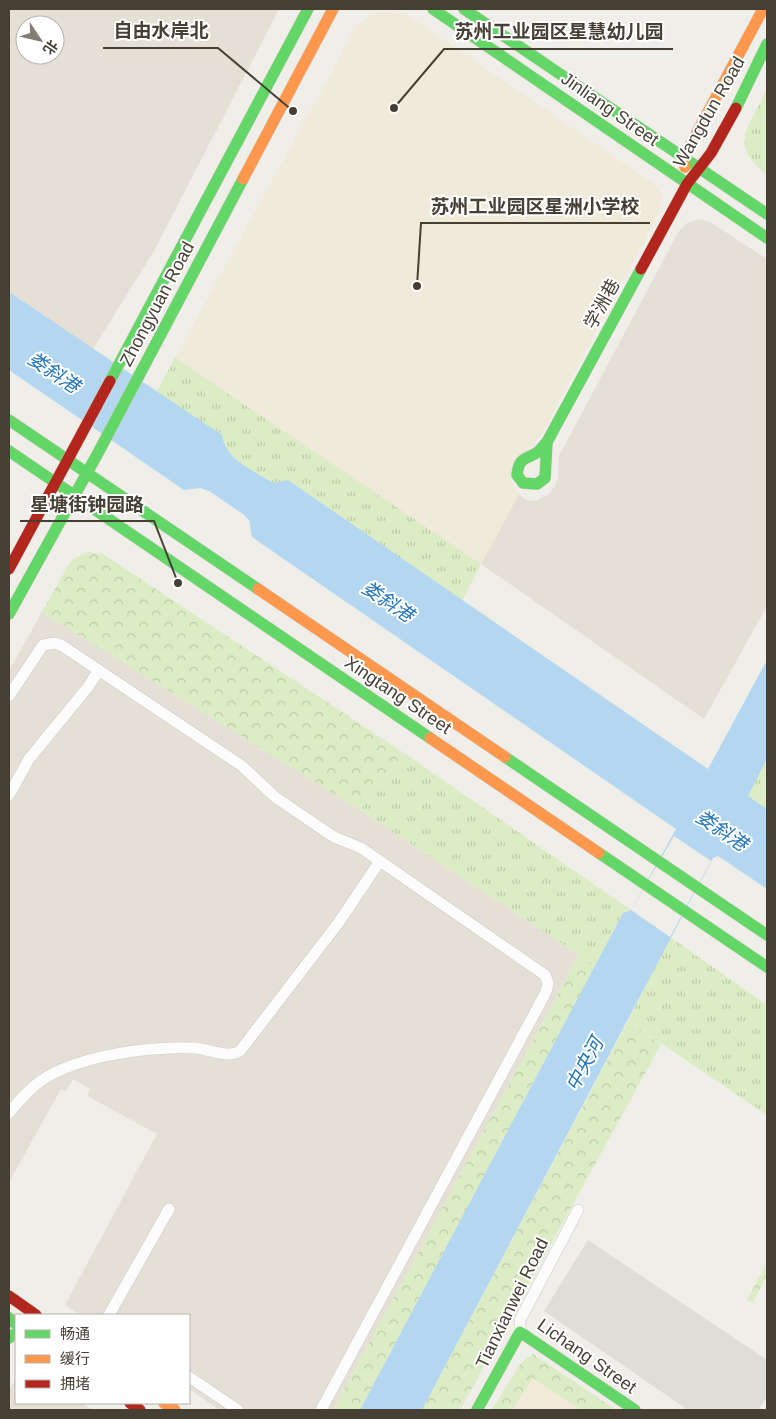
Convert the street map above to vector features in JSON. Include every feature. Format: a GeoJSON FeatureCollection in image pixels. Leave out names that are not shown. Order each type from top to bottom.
{"type":"FeatureCollection","features":[{"type":"Feature","properties":{"kind":"main road","name":"Zhongyuan Road"},"geometry":{"type":"LineString","coordinates":[[9,569],[308,9]]}},
{"type":"Feature","properties":{"kind":"main road","name":"Zhongyuan Road"},"geometry":{"type":"LineString","coordinates":[[9,614],[106,437],[333,9]]}},
{"type":"Feature","properties":{"kind":"main road","name":"Jinliang Street"},"geometry":{"type":"LineString","coordinates":[[433,9],[767,238]]}},
{"type":"Feature","properties":{"kind":"main road","name":"Jinliang Street"},"geometry":{"type":"LineString","coordinates":[[464,9],[767,214]]}},
{"type":"Feature","properties":{"kind":"main road","name":"Wangdun Road"},"geometry":{"type":"LineString","coordinates":[[687,184],[684,157],[763,9]]}},
{"type":"Feature","properties":{"kind":"main road","name":"Wangdun Road"},"geometry":{"type":"LineString","coordinates":[[687,184],[701,169],[767,44]]}},
{"type":"Feature","properties":{"kind":"main road","name":"学洲巷"},"geometry":{"type":"LineString","coordinates":[[547,442],[687,184]]}},
{"type":"Feature","properties":{"kind":"main road","name":"Xingtang Street"},"geometry":{"type":"LineString","coordinates":[[9,420],[767,935]]}},
{"type":"Feature","properties":{"kind":"main road","name":"Xingtang Street"},"geometry":{"type":"LineString","coordinates":[[9,451],[767,967]]}},
{"type":"Feature","properties":{"kind":"main road"},"geometry":{"type":"LineString","coordinates":[[9,1296],[33,1314]]}},
{"type":"Feature","properties":{"kind":"main road","name":"Tianxianwei Road"},"geometry":{"type":"LineString","coordinates":[[477,1410],[520,1332]]}},
{"type":"Feature","properties":{"kind":"main road","name":"Lichang Street"},"geometry":{"type":"LineString","coordinates":[[520,1332],[635,1410]]}},
{"type":"Feature","properties":{"kind":"street"},"geometry":{"type":"LineString","coordinates":[[9,696],[39,649],[49,643],[61,645],[242,766],[275,797],[334,836],[361,848],[539,969],[545,975],[548,983],[546,992],[321,1410]]}},
{"type":"Feature","properties":{"kind":"street"},"geometry":{"type":"LineString","coordinates":[[9,795],[29,759],[99,670]]}},
{"type":"Feature","properties":{"kind":"street"},"geometry":{"type":"LineString","coordinates":[[9,1112],[42,1080],[58,1072],[104,1057],[139,1049],[174,1047],[200,1048],[232,1054],[240,1051],[339,922],[380,861]]}},
{"type":"Feature","properties":{"kind":"street"},"geometry":{"type":"LineString","coordinates":[[110,1314],[169,1209]]}},
{"type":"Feature","properties":{"kind":"street","name":"Tianxianwei Road"},"geometry":{"type":"LineString","coordinates":[[520,1332],[520,1320],[578,1210]]}},
{"type":"Feature","properties":{"kind":"street"},"geometry":{"type":"LineString","coordinates":[[190,1378],[238,1410]]}},
{"type":"Feature","properties":{"kind":"shaded area"},"geometry":{"type":"Polygon","coordinates":[[[9,9],[279,9],[154,251],[93,349],[9,292],[9,9]]]}},
{"type":"Feature","properties":{"kind":"shaded area"},"geometry":{"type":"Polygon","coordinates":[[[378,12],[400,13],[412,18],[654,184],[662,196],[659,213],[540,437],[530,446],[511,478],[513,488],[519,494],[481,564],[175,358],[358,24],[378,12]]]}},
{"type":"Feature","properties":{"kind":"shaded area"},"geometry":{"type":"Polygon","coordinates":[[[699,219],[710,222],[767,259],[767,606],[704,719],[481,564],[519,494],[526,500],[535,501],[549,494],[555,486],[558,478],[559,456],[679,231],[687,223],[699,219]]]}},
{"type":"Feature","properties":{"kind":"shaded area"},"geometry":{"type":"Polygon","coordinates":[[[42,612],[360,810],[579,955],[333,1410],[220,1410],[190,1390],[190,1314],[78,1314],[65,1305],[157,1134],[87,1096],[90,1089],[73,1079],[66,1091],[61,1089],[9,1182],[9,671],[42,612]]]}},
{"type":"Feature","properties":{"kind":"shaded area"},"geometry":{"type":"Polygon","coordinates":[[[588,1240],[767,1360],[767,1397],[758,1410],[688,1410],[544,1311],[588,1240]]]}},
{"type":"Feature","properties":{"kind":"shaded area"},"geometry":{"type":"Polygon","coordinates":[[[522,1367],[611,1410],[499,1410],[522,1367]]]}},
{"type":"Feature","properties":{"kind":"shaded area"},"geometry":{"type":"Polygon","coordinates":[[[15,1380],[15,1404],[84,1404],[93,1410],[9,1410],[9,1391],[15,1380]]]}},
{"type":"Feature","properties":{"kind":"green space"},"geometry":{"type":"Polygon","coordinates":[[[767,90],[767,174],[755,164],[748,154],[745,135],[767,90]]]}},
{"type":"Feature","properties":{"kind":"green space"},"geometry":{"type":"Polygon","coordinates":[[[175,358],[481,564],[462,601],[288,480],[274,483],[246,467],[233,457],[224,443],[222,435],[156,393],[175,358]]]}},
{"type":"Feature","properties":{"kind":"green space"},"geometry":{"type":"Polygon","coordinates":[[[88,552],[103,554],[404,753],[360,810],[42,612],[69,564],[73,559],[88,552]]]}},
{"type":"Feature","properties":{"kind":"green space"},"geometry":{"type":"Polygon","coordinates":[[[404,753],[631,910],[623,913],[596,966],[360,810],[404,753]]]}},
{"type":"Feature","properties":{"kind":"green space"},"geometry":{"type":"Polygon","coordinates":[[[767,759],[767,809],[748,796],[767,759]]]}},
{"type":"Feature","properties":{"kind":"green space"},"geometry":{"type":"Polygon","coordinates":[[[670,937],[767,1005],[767,1115],[628,1021],[670,937]]]}},
{"type":"Feature","properties":{"kind":"green space"},"geometry":{"type":"Polygon","coordinates":[[[579,955],[596,966],[360,1410],[333,1410],[579,955]]]}},
{"type":"Feature","properties":{"kind":"green space"},"geometry":{"type":"Polygon","coordinates":[[[628,1021],[661,1044],[460,1410],[422,1410],[628,1021]]]}},
{"type":"Feature","properties":{"kind":"green space"},"geometry":{"type":"Polygon","coordinates":[[[767,1263],[767,1275],[753,1302],[747,1300],[767,1263]]]}},
{"type":"Feature","properties":{"kind":"green space"},"geometry":{"type":"Polygon","coordinates":[[[533,1354],[616,1410],[580,1410],[533,1378],[512,1410],[492,1410],[521,1363],[533,1354]]]}},
{"type":"Feature","properties":{"kind":"water"},"geometry":{"type":"Polygon","coordinates":[[[9,292],[222,435],[224,443],[233,457],[246,467],[274,483],[288,480],[708,769],[767,660],[767,759],[748,796],[767,809],[767,889],[718,856],[713,858],[422,1410],[360,1410],[623,913],[631,910],[676,829],[252,537],[249,520],[243,514],[209,491],[200,488],[184,490],[9,370],[9,292]]]}},
{"type":"Feature","properties":{"kind":"pier"},"geometry":{"type":"Polygon","coordinates":[[[674,836],[711,861],[670,937],[631,910],[674,836]]]}},
{"type":"Feature","properties":{"kind":"traffic: fast"},"geometry":{"type":"LineString","coordinates":[[110,381],[308,9]]}},
{"type":"Feature","properties":{"kind":"traffic: fast"},"geometry":{"type":"LineString","coordinates":[[433,9],[767,238]]}},
{"type":"Feature","properties":{"kind":"traffic: fast"},"geometry":{"type":"LineString","coordinates":[[464,9],[767,214]]}},
{"type":"Feature","properties":{"kind":"traffic: fast"},"geometry":{"type":"LineString","coordinates":[[736,108],[767,44]]}},
{"type":"Feature","properties":{"kind":"traffic: fast"},"geometry":{"type":"LineString","coordinates":[[9,614],[98,453],[243,179]]}},
{"type":"Feature","properties":{"kind":"traffic: fast"},"geometry":{"type":"LineString","coordinates":[[547,442],[545,478],[537,484],[523,483],[517,475],[521,461],[538,452],[547,442],[641,269]]}},
{"type":"Feature","properties":{"kind":"traffic: fast"},"geometry":{"type":"LineString","coordinates":[[9,420],[258,589]]}},
{"type":"Feature","properties":{"kind":"traffic: fast"},"geometry":{"type":"LineString","coordinates":[[9,451],[430,738]]}},
{"type":"Feature","properties":{"kind":"traffic: fast"},"geometry":{"type":"LineString","coordinates":[[505,757],[767,935]]}},
{"type":"Feature","properties":{"kind":"traffic: fast"},"geometry":{"type":"LineString","coordinates":[[599,853],[767,967]]}},
{"type":"Feature","properties":{"kind":"traffic: fast"},"geometry":{"type":"LineString","coordinates":[[9,1318],[15,1323]]}},
{"type":"Feature","properties":{"kind":"traffic: fast"},"geometry":{"type":"LineString","coordinates":[[477,1410],[520,1332],[635,1410]]}},
{"type":"Feature","properties":{"kind":"traffic: fast"},"geometry":{"type":"LineString","coordinates":[[9,1338],[15,1334]]}},
{"type":"Feature","properties":{"kind":"traffic: slow"},"geometry":{"type":"LineString","coordinates":[[243,179],[333,9]]}},
{"type":"Feature","properties":{"kind":"traffic: slow"},"geometry":{"type":"LineString","coordinates":[[685,167],[684,157],[763,9]]}},
{"type":"Feature","properties":{"kind":"traffic: slow"},"geometry":{"type":"LineString","coordinates":[[258,589],[505,757]]}},
{"type":"Feature","properties":{"kind":"traffic: slow"},"geometry":{"type":"LineString","coordinates":[[430,738],[599,853]]}},
{"type":"Feature","properties":{"kind":"traffic: slow"},"geometry":{"type":"LineString","coordinates":[[166,1404],[175,1410]]}},
{"type":"Feature","properties":{"kind":"traffic: jam"},"geometry":{"type":"LineString","coordinates":[[641,269],[687,184],[711,153],[736,108]]}},
{"type":"Feature","properties":{"kind":"traffic: jam"},"geometry":{"type":"LineString","coordinates":[[9,569],[110,381]]}},
{"type":"Feature","properties":{"kind":"traffic: jam"},"geometry":{"type":"LineString","coordinates":[[9,1296],[35,1314]]}},
{"type":"Feature","properties":{"kind":"traffic: jam"},"geometry":{"type":"LineString","coordinates":[[131,1404],[140,1410]]}},
{"type":"Feature","properties":{"kind":"place","name":"苏州工业园区星慧幼儿园"},"geometry":{"type":"Point","coordinates":[394,108]}},
{"type":"Feature","properties":{"kind":"place","name":"自由水岸北"},"geometry":{"type":"Point","coordinates":[293,111]}},
{"type":"Feature","properties":{"kind":"place","name":"苏州工业园区星洲小学校"},"geometry":{"type":"Point","coordinates":[417,286]}},
{"type":"Feature","properties":{"kind":"place","name":"星塘街钟园路"},"geometry":{"type":"Point","coordinates":[178,583]}},
{"type":"Feature","properties":{"kind":"water label","name":"娄斜港"},"geometry":{"type":"Point","coordinates":[54,372]}},
{"type":"Feature","properties":{"kind":"water label","name":"娄斜港"},"geometry":{"type":"Point","coordinates":[388,601]}},
{"type":"Feature","properties":{"kind":"water label","name":"娄斜港"},"geometry":{"type":"Point","coordinates":[722,830]}},
{"type":"Feature","properties":{"kind":"water label","name":"中央河"},"geometry":{"type":"Point","coordinates":[584,1064]}}]}
